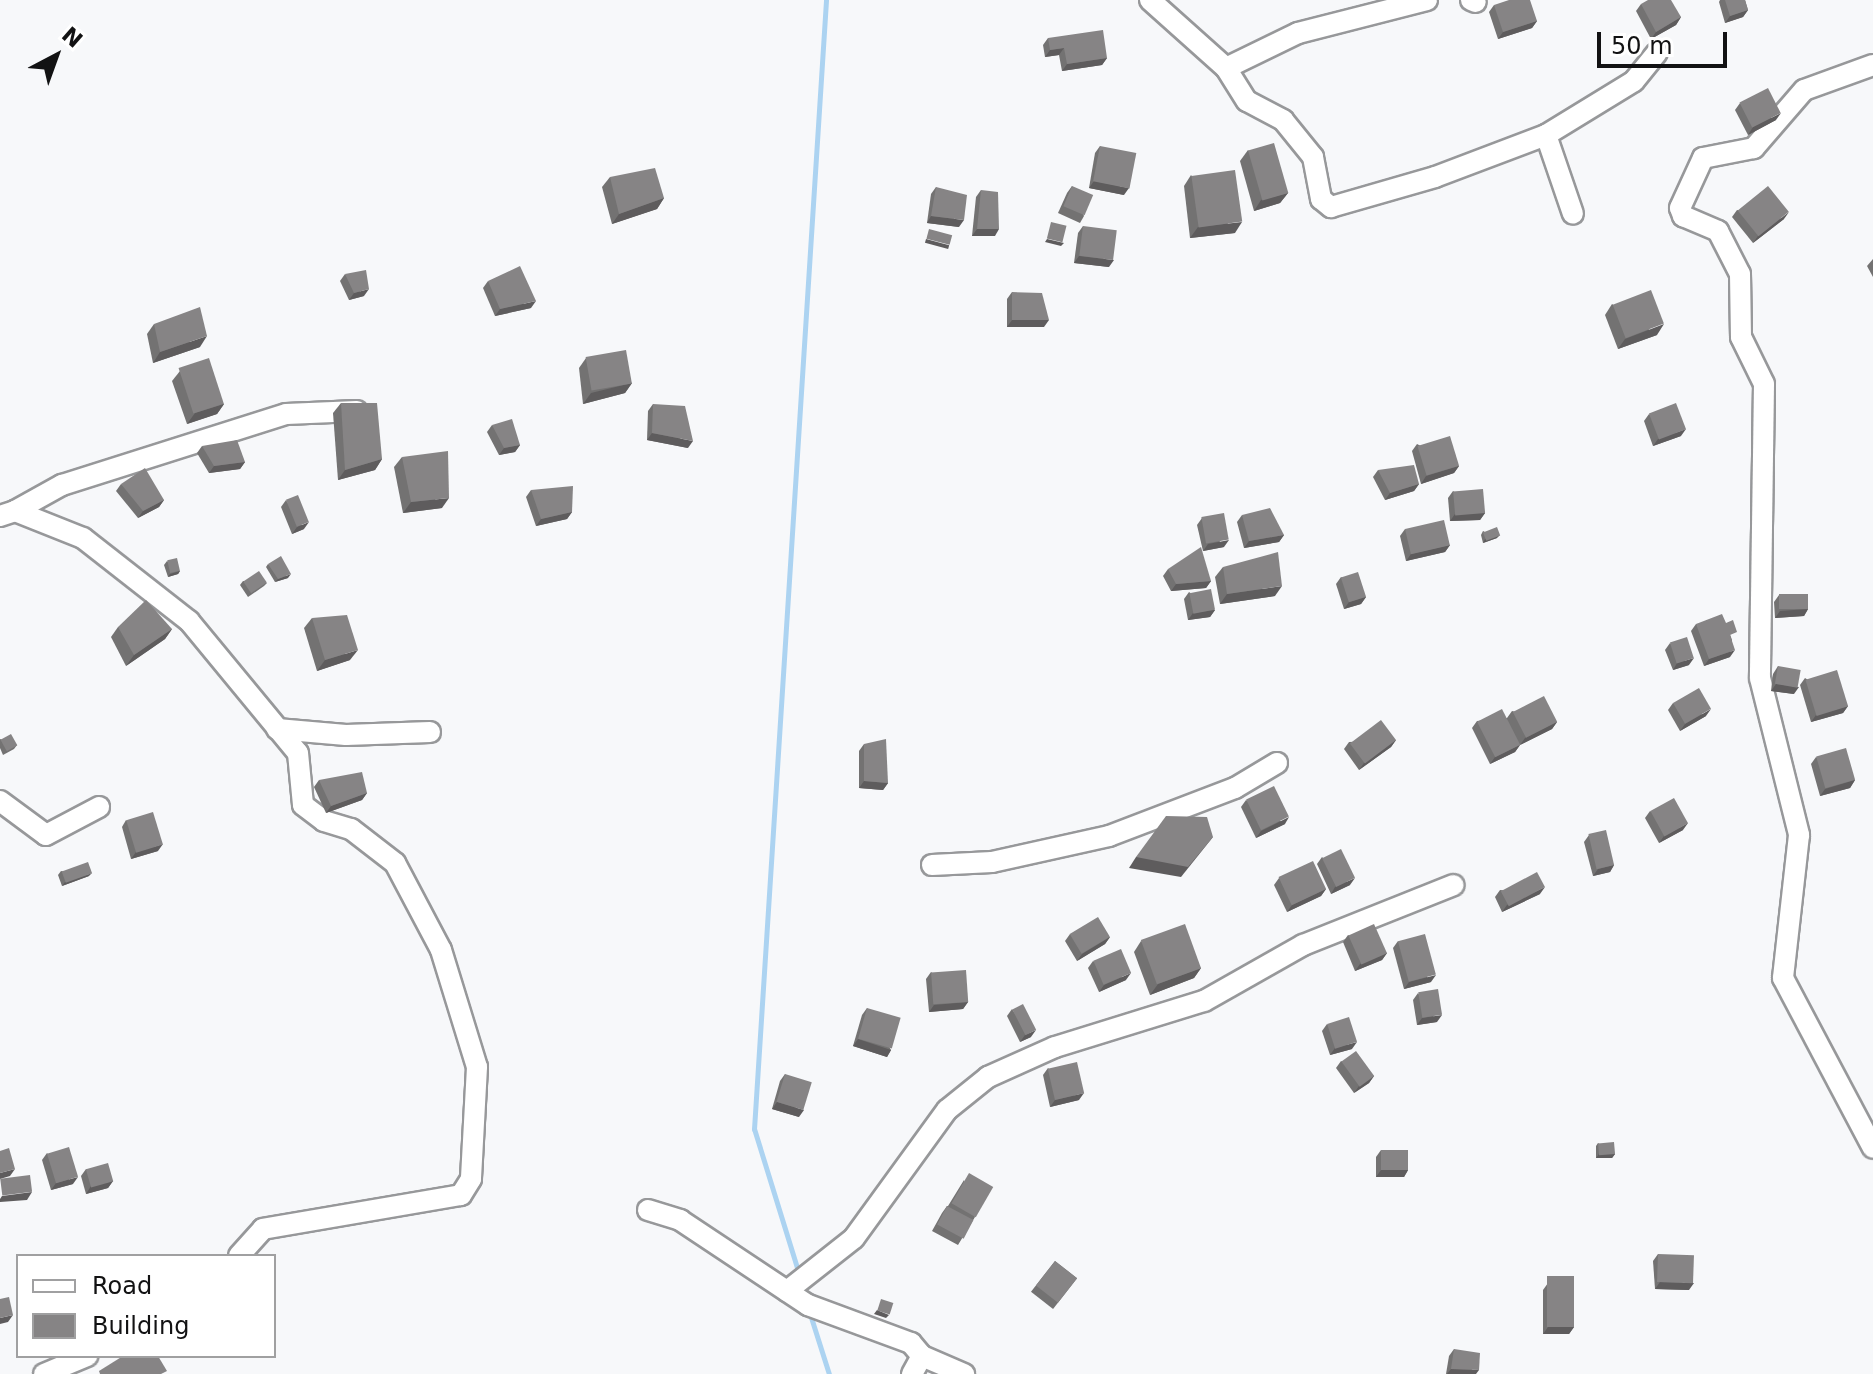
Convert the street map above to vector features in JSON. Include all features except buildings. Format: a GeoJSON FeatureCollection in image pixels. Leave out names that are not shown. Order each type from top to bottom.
{"type":"FeatureCollection","features":[{"type":"Feature","properties":{"kind":"street"},"geometry":{"type":"LineString","coordinates":[[1150,0],[1226,68],[1247,101],[1283,120],[1313,157],[1321,199],[1331,207],[1435,177],[1546,135],[1634,81],[1657,53]]}},
{"type":"Feature","properties":{"kind":"street"},"geometry":{"type":"LineString","coordinates":[[1226,68],[1298,33],[1427,0]]}},
{"type":"Feature","properties":{"kind":"street"},"geometry":{"type":"LineString","coordinates":[[1873,65],[1804,90],[1754,148],[1703,158],[1680,208],[1683,216],[1718,231],[1740,274],[1741,337],[1764,384],[1760,678],[1799,835],[1783,978],[1873,1148]]}},
{"type":"Feature","properties":{"kind":"street"},"geometry":{"type":"LineString","coordinates":[[1546,135],[1573,214]]}},
{"type":"Feature","properties":{"kind":"street"},"geometry":{"type":"LineString","coordinates":[[8,514],[62,485],[286,414],[352,413],[374,405]]}},
{"type":"Feature","properties":{"kind":"street"},"geometry":{"type":"LineString","coordinates":[[8,514],[83,538],[189,621],[298,753],[303,805],[324,821],[351,829],[395,863],[441,950],[477,1067],[471,1179],[461,1195],[263,1229],[241,1254]]}},
{"type":"Feature","properties":{"kind":"street"},"geometry":{"type":"LineString","coordinates":[[277,729],[346,735],[430,732]]}},
{"type":"Feature","properties":{"kind":"street"},"geometry":{"type":"LineString","coordinates":[[932,865],[992,862],[1109,836],[1235,788],[1277,763]]}},
{"type":"Feature","properties":{"kind":"street"},"geometry":{"type":"LineString","coordinates":[[0,801],[46,835],[99,807]]}},
{"type":"Feature","properties":{"kind":"street"},"geometry":{"type":"LineString","coordinates":[[787,1291],[854,1238],[947,1110],[988,1077],[1055,1047],[1204,1001],[1303,945],[1454,885]]}},
{"type":"Feature","properties":{"kind":"street"},"geometry":{"type":"LineString","coordinates":[[648,1210],[680,1220],[808,1305],[911,1343],[917,1365],[964,1374]]}},
{"type":"Feature","properties":{"kind":"street"},"geometry":{"type":"LineString","coordinates":[[44,1374],[82,1358]]}},
{"type":"Feature","properties":{"kind":"waterway"},"geometry":{"type":"LineString","coordinates":[[799,1274],[754,1129],[826,0]]}},
{"type":"Feature","properties":{"kind":"waterway"},"geometry":{"type":"LineString","coordinates":[[809,1311],[829,1374]]}}]}
